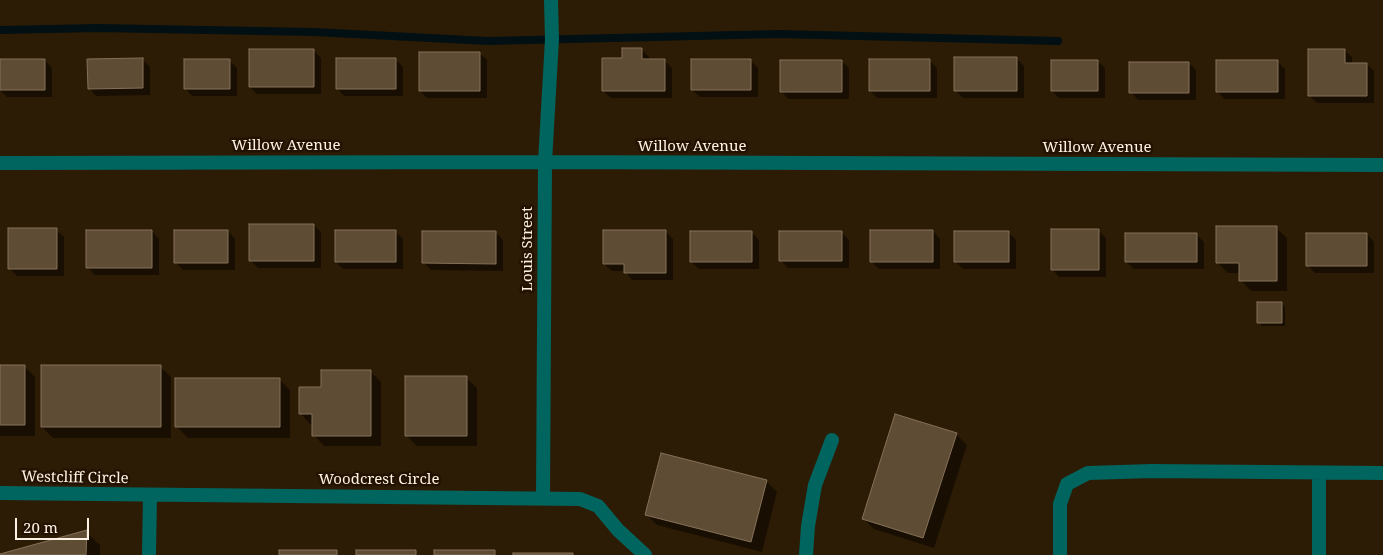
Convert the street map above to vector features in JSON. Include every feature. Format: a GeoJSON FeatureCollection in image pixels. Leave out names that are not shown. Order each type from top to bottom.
{"type":"FeatureCollection","features":[{"type":"Feature","properties":{"kind":"street","name":"Louis Street"},"geometry":{"type":"LineString","coordinates":[[543,498],[545,162],[552,39],[551,0]]}},
{"type":"Feature","properties":{"kind":"street","name":"Willow Avenue"},"geometry":{"type":"LineString","coordinates":[[0,163],[545,162],[1383,165]]}},
{"type":"Feature","properties":{"kind":"street"},"geometry":{"type":"LineString","coordinates":[[806,555],[808,526],[815,485],[832,440]]}},
{"type":"Feature","properties":{"kind":"street"},"geometry":{"type":"LineString","coordinates":[[1060,555],[1060,504],[1067,484],[1088,473],[1152,471],[1383,473]]}},
{"type":"Feature","properties":{"kind":"street"},"geometry":{"type":"LineString","coordinates":[[1319,473],[1319,555]]}},
{"type":"Feature","properties":{"kind":"street","name":"Westcliff Circle"},"geometry":{"type":"LineString","coordinates":[[0,493],[150,495]]}},
{"type":"Feature","properties":{"kind":"street","name":"Woodcrest Circle"},"geometry":{"type":"LineString","coordinates":[[150,495],[580,499],[598,506],[618,530],[645,555]]}},
{"type":"Feature","properties":{"kind":"street"},"geometry":{"type":"LineString","coordinates":[[148,555],[150,495]]}},
{"type":"Feature","properties":{"kind":"building"},"geometry":{"type":"Polygon","coordinates":[[[622,48],[642,48],[642,59],[665,59],[665,91],[602,91],[602,58],[622,58],[622,48]]]}},
{"type":"Feature","properties":{"kind":"building"},"geometry":{"type":"Polygon","coordinates":[[[249,49],[314,49],[314,87],[249,87],[249,49]]]}},
{"type":"Feature","properties":{"kind":"building"},"geometry":{"type":"Polygon","coordinates":[[[1308,49],[1345,49],[1345,63],[1367,63],[1367,96],[1308,96],[1308,49]]]}},
{"type":"Feature","properties":{"kind":"building"},"geometry":{"type":"Polygon","coordinates":[[[419,52],[480,52],[480,91],[419,91],[419,52]]]}},
{"type":"Feature","properties":{"kind":"building"},"geometry":{"type":"Polygon","coordinates":[[[954,57],[1017,57],[1017,91],[954,91],[954,57]]]}},
{"type":"Feature","properties":{"kind":"building"},"geometry":{"type":"Polygon","coordinates":[[[143,58],[143,88],[88,89],[87,59],[143,58]]]}},
{"type":"Feature","properties":{"kind":"building"},"geometry":{"type":"Polygon","coordinates":[[[336,58],[396,58],[396,89],[336,89],[336,58]]]}},
{"type":"Feature","properties":{"kind":"building"},"geometry":{"type":"Polygon","coordinates":[[[0,59],[45,59],[45,90],[0,90],[0,59]]]}},
{"type":"Feature","properties":{"kind":"building"},"geometry":{"type":"Polygon","coordinates":[[[184,59],[230,59],[230,89],[184,89],[184,59]]]}},
{"type":"Feature","properties":{"kind":"building"},"geometry":{"type":"Polygon","coordinates":[[[691,59],[751,59],[751,90],[691,90],[691,59]]]}},
{"type":"Feature","properties":{"kind":"building"},"geometry":{"type":"Polygon","coordinates":[[[869,59],[930,59],[930,91],[869,91],[869,59]]]}},
{"type":"Feature","properties":{"kind":"building"},"geometry":{"type":"Polygon","coordinates":[[[780,60],[842,60],[842,92],[780,92],[780,60]]]}},
{"type":"Feature","properties":{"kind":"building"},"geometry":{"type":"Polygon","coordinates":[[[1051,60],[1098,60],[1098,91],[1051,91],[1051,60]]]}},
{"type":"Feature","properties":{"kind":"building"},"geometry":{"type":"Polygon","coordinates":[[[1216,60],[1278,60],[1278,92],[1216,92],[1216,60]]]}},
{"type":"Feature","properties":{"kind":"building"},"geometry":{"type":"Polygon","coordinates":[[[1129,62],[1189,62],[1189,93],[1129,93],[1129,62]]]}},
{"type":"Feature","properties":{"kind":"building"},"geometry":{"type":"Polygon","coordinates":[[[249,224],[314,224],[314,261],[249,261],[249,224]]]}},
{"type":"Feature","properties":{"kind":"building"},"geometry":{"type":"Polygon","coordinates":[[[1216,226],[1277,226],[1277,281],[1239,281],[1239,263],[1216,263],[1216,226]]]}},
{"type":"Feature","properties":{"kind":"building"},"geometry":{"type":"Polygon","coordinates":[[[8,228],[57,228],[57,269],[8,269],[8,228]]]}},
{"type":"Feature","properties":{"kind":"building"},"geometry":{"type":"Polygon","coordinates":[[[1051,229],[1099,229],[1099,270],[1051,270],[1051,229]]]}},
{"type":"Feature","properties":{"kind":"building"},"geometry":{"type":"Polygon","coordinates":[[[86,230],[152,230],[152,268],[86,268],[86,230]]]}},
{"type":"Feature","properties":{"kind":"building"},"geometry":{"type":"Polygon","coordinates":[[[174,230],[228,230],[228,263],[174,263],[174,230]]]}},
{"type":"Feature","properties":{"kind":"building"},"geometry":{"type":"Polygon","coordinates":[[[335,230],[396,230],[396,262],[335,262],[335,230]]]}},
{"type":"Feature","properties":{"kind":"building"},"geometry":{"type":"Polygon","coordinates":[[[603,230],[666,230],[666,273],[624,273],[624,264],[603,264],[603,230]]]}},
{"type":"Feature","properties":{"kind":"building"},"geometry":{"type":"Polygon","coordinates":[[[870,230],[933,230],[933,262],[870,262],[870,230]]]}},
{"type":"Feature","properties":{"kind":"building"},"geometry":{"type":"Polygon","coordinates":[[[422,231],[496,231],[496,264],[422,263],[422,231]]]}},
{"type":"Feature","properties":{"kind":"building"},"geometry":{"type":"Polygon","coordinates":[[[690,231],[752,231],[752,262],[690,262],[690,231]]]}},
{"type":"Feature","properties":{"kind":"building"},"geometry":{"type":"Polygon","coordinates":[[[779,231],[842,231],[842,261],[779,261],[779,231]]]}},
{"type":"Feature","properties":{"kind":"building"},"geometry":{"type":"Polygon","coordinates":[[[954,231],[1009,231],[1009,262],[954,262],[954,231]]]}},
{"type":"Feature","properties":{"kind":"building"},"geometry":{"type":"Polygon","coordinates":[[[1125,233],[1197,233],[1197,262],[1125,262],[1125,233]]]}},
{"type":"Feature","properties":{"kind":"building"},"geometry":{"type":"Polygon","coordinates":[[[1306,233],[1367,233],[1367,266],[1306,266],[1306,233]]]}},
{"type":"Feature","properties":{"kind":"building"},"geometry":{"type":"Polygon","coordinates":[[[1257,302],[1282,302],[1282,323],[1257,323],[1257,302]]]}},
{"type":"Feature","properties":{"kind":"building"},"geometry":{"type":"Polygon","coordinates":[[[0,365],[25,365],[25,425],[0,425],[0,365]]]}},
{"type":"Feature","properties":{"kind":"building"},"geometry":{"type":"Polygon","coordinates":[[[41,365],[161,365],[161,427],[41,427],[41,365]]]}},
{"type":"Feature","properties":{"kind":"building"},"geometry":{"type":"Polygon","coordinates":[[[321,370],[371,370],[371,436],[312,436],[312,414],[299,414],[299,387],[321,387],[321,370]]]}},
{"type":"Feature","properties":{"kind":"building"},"geometry":{"type":"Polygon","coordinates":[[[405,376],[467,376],[467,436],[405,436],[405,376]]]}},
{"type":"Feature","properties":{"kind":"building"},"geometry":{"type":"Polygon","coordinates":[[[175,378],[280,378],[280,427],[175,427],[175,378]]]}},
{"type":"Feature","properties":{"kind":"building"},"geometry":{"type":"Polygon","coordinates":[[[895,414],[957,433],[923,538],[862,519],[895,414]]]}},
{"type":"Feature","properties":{"kind":"building"},"geometry":{"type":"Polygon","coordinates":[[[661,453],[767,480],[751,542],[645,515],[661,453]]]}},
{"type":"Feature","properties":{"kind":"building"},"geometry":{"type":"Polygon","coordinates":[[[87,530],[86,555],[0,555],[0,554],[87,530]]]}},
{"type":"Feature","properties":{"kind":"building"},"geometry":{"type":"Polygon","coordinates":[[[279,550],[337,550],[337,555],[279,555],[279,550]]]}},
{"type":"Feature","properties":{"kind":"building"},"geometry":{"type":"Polygon","coordinates":[[[356,550],[416,550],[416,555],[356,555],[356,550]]]}},
{"type":"Feature","properties":{"kind":"building"},"geometry":{"type":"Polygon","coordinates":[[[434,550],[495,550],[495,555],[434,555],[434,550]]]}},
{"type":"Feature","properties":{"kind":"building"},"geometry":{"type":"Polygon","coordinates":[[[513,553],[573,553],[573,555],[513,555],[513,553]]]}},
{"type":"Feature","properties":{"kind":"waterway"},"geometry":{"type":"LineString","coordinates":[[0,30],[98,28],[314,32],[488,41],[778,34],[1058,41]]}}]}
